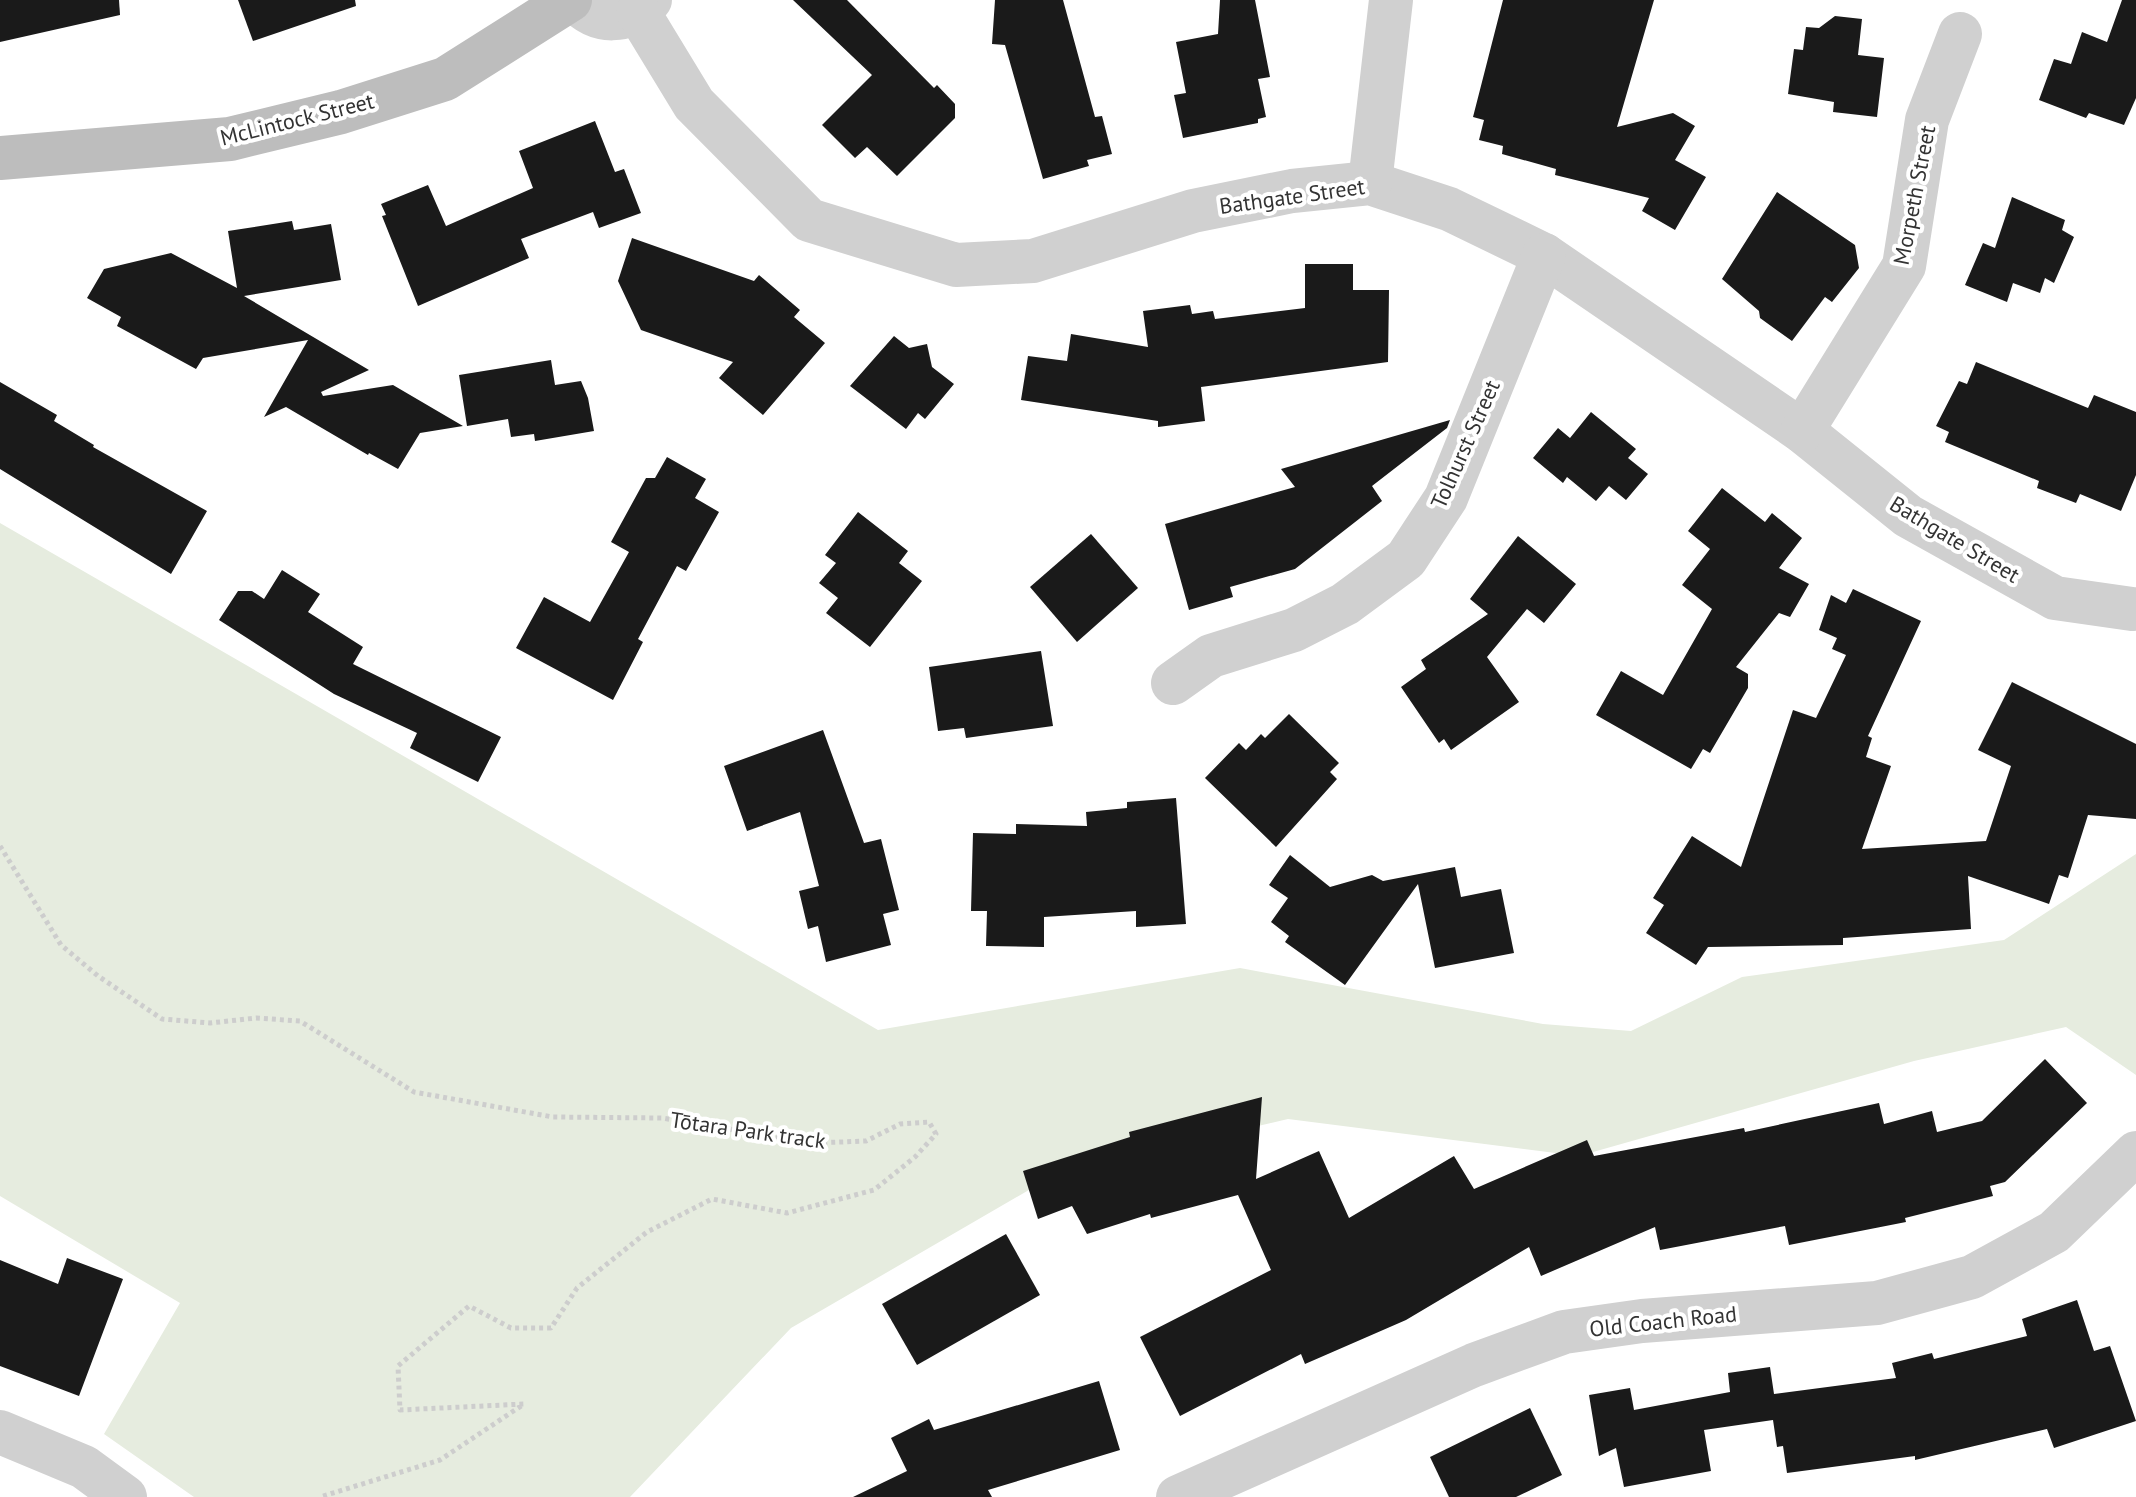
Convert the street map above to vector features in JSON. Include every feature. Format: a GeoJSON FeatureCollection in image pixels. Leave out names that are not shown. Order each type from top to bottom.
{"type":"FeatureCollection","features":[{"type":"Feature","properties":{"kind":"street"},"geometry":{"type":"LineString","coordinates":[[573,0],[596,16],[610,19],[625,18],[644,6]]}},
{"type":"Feature","properties":{"kind":"street","name":"McLintock Street"},"geometry":{"type":"LineString","coordinates":[[0,158],[230,139],[341,112],[445,79],[573,0]]}},
{"type":"Feature","properties":{"kind":"street"},"geometry":{"type":"LineString","coordinates":[[1370,183],[1391,0]]}},
{"type":"Feature","properties":{"kind":"street","name":"Bathgate Street"},"geometry":{"type":"LineString","coordinates":[[644,6],[694,104],[809,220],[956,265],[1033,261],[1193,211],[1292,191],[1370,183],[1449,209],[1544,255],[1802,431],[1908,516],[2055,598],[2132,609]]}},
{"type":"Feature","properties":{"kind":"street","name":"Morpeth Street"},"geometry":{"type":"LineString","coordinates":[[1802,431],[1904,266],[1927,120],[1960,34]]}},
{"type":"Feature","properties":{"kind":"street","name":"Tolhurst Street"},"geometry":{"type":"LineString","coordinates":[[1173,683],[1211,656],[1294,630],[1345,604],[1406,559],[1446,498],[1544,255]]}},
{"type":"Feature","properties":{"kind":"street","name":"Old Coach Road"},"geometry":{"type":"LineString","coordinates":[[1178,1497],[1474,1365],[1564,1332],[1642,1321],[1877,1303],[1972,1277],[2054,1232],[2136,1153]]}},
{"type":"Feature","properties":{"kind":"street"},"geometry":{"type":"LineString","coordinates":[[0,1432],[84,1467],[125,1497]]}},
{"type":"Feature","properties":{"kind":"path","name":"Tōtara Park track"},"geometry":{"type":"LineString","coordinates":[[0,846],[61,945],[98,976],[162,1019],[210,1023],[256,1018],[300,1021],[414,1092],[553,1117],[662,1118],[814,1143],[866,1141],[900,1124],[929,1122],[936,1134],[915,1157],[874,1190],[787,1213],[712,1199],[647,1232],[577,1288],[551,1328],[511,1328],[469,1306],[398,1366],[400,1410],[524,1404],[440,1460],[320,1497]]}},
{"type":"Feature","properties":{"kind":"shaded area"},"geometry":{"type":"Polygon","coordinates":[[[0,523],[878,1030],[1240,968],[1543,1024],[1631,1031],[1742,977],[2004,940],[2136,854],[2136,1075],[2066,1027],[1914,1061],[1579,1156],[1288,1119],[1060,1172],[791,1328],[630,1497],[194,1497],[104,1434],[180,1303],[0,1196],[0,523]]]}},
{"type":"Feature","properties":{"kind":"building"},"geometry":{"type":"Polygon","coordinates":[[[0,0],[119,0],[120,15],[0,42],[0,0]]]}},
{"type":"Feature","properties":{"kind":"building"},"geometry":{"type":"Polygon","coordinates":[[[238,0],[355,0],[356,6],[253,41],[238,0]]]}},
{"type":"Feature","properties":{"kind":"building"},"geometry":{"type":"Polygon","coordinates":[[[793,0],[847,0],[934,88],[937,85],[955,104],[955,118],[897,176],[867,147],[855,158],[822,125],[872,75],[793,0]]]}},
{"type":"Feature","properties":{"kind":"building"},"geometry":{"type":"Polygon","coordinates":[[[995,0],[1063,0],[1095,117],[1102,116],[1112,154],[1087,160],[1089,166],[1043,179],[1005,45],[992,44],[995,0]]]}},
{"type":"Feature","properties":{"kind":"building"},"geometry":{"type":"Polygon","coordinates":[[[1220,0],[1255,0],[1270,77],[1258,79],[1266,117],[1258,119],[1258,123],[1183,138],[1174,95],[1186,93],[1176,42],[1218,34],[1220,0]]]}},
{"type":"Feature","properties":{"kind":"building"},"geometry":{"type":"Polygon","coordinates":[[[1503,0],[1654,0],[1617,127],[1673,113],[1695,126],[1675,160],[1706,177],[1675,230],[1642,211],[1649,198],[1555,175],[1556,169],[1502,154],[1503,146],[1479,140],[1484,120],[1473,117],[1503,0]]]}},
{"type":"Feature","properties":{"kind":"building"},"geometry":{"type":"Polygon","coordinates":[[[2122,0],[2136,0],[2136,98],[2124,125],[2089,113],[2086,118],[2039,100],[2054,59],[2071,64],[2082,32],[2107,42],[2122,0]]]}},
{"type":"Feature","properties":{"kind":"building"},"geometry":{"type":"Polygon","coordinates":[[[1835,16],[1862,19],[1858,55],[1884,58],[1877,117],[1833,112],[1834,102],[1788,94],[1794,49],[1803,50],[1806,27],[1819,28],[1835,16]]]}},
{"type":"Feature","properties":{"kind":"building"},"geometry":{"type":"Polygon","coordinates":[[[595,121],[615,172],[624,169],[641,213],[599,228],[593,212],[521,239],[529,258],[418,306],[382,216],[386,215],[381,204],[428,185],[446,226],[533,188],[519,151],[595,121]]]}},
{"type":"Feature","properties":{"kind":"building"},"geometry":{"type":"Polygon","coordinates":[[[1777,192],[1855,245],[1859,268],[1832,302],[1825,297],[1792,341],[1760,318],[1759,311],[1722,279],[1777,192]]]}},
{"type":"Feature","properties":{"kind":"building"},"geometry":{"type":"Polygon","coordinates":[[[2012,197],[2065,220],[2062,230],[2074,237],[2054,283],[2045,278],[2040,293],[2013,283],[2007,302],[1965,285],[1983,243],[1995,248],[2012,197]]]}},
{"type":"Feature","properties":{"kind":"building"},"geometry":{"type":"Polygon","coordinates":[[[292,221],[294,230],[331,224],[341,280],[244,296],[369,370],[321,392],[323,396],[393,385],[463,426],[420,433],[398,469],[286,407],[264,417],[308,340],[203,358],[196,369],[117,326],[121,317],[87,298],[104,269],[171,253],[237,288],[228,231],[292,221]]]}},
{"type":"Feature","properties":{"kind":"building"},"geometry":{"type":"Polygon","coordinates":[[[632,238],[754,281],[759,275],[800,310],[794,317],[825,343],[763,415],[719,378],[733,362],[641,330],[618,281],[632,238]]]}},
{"type":"Feature","properties":{"kind":"building"},"geometry":{"type":"Polygon","coordinates":[[[1305,264],[1353,264],[1353,290],[1389,290],[1388,362],[1201,387],[1205,421],[1158,427],[1158,421],[1021,400],[1028,356],[1067,361],[1071,334],[1148,347],[1143,311],[1190,305],[1192,314],[1213,311],[1215,319],[1305,308],[1305,264]]]}},
{"type":"Feature","properties":{"kind":"building"},"geometry":{"type":"Polygon","coordinates":[[[894,336],[909,348],[927,344],[932,367],[954,384],[925,419],[918,413],[906,429],[850,386],[894,336]]]}},
{"type":"Feature","properties":{"kind":"building"},"geometry":{"type":"Polygon","coordinates":[[[551,360],[555,385],[581,381],[588,398],[594,431],[535,441],[534,434],[511,437],[508,419],[467,426],[459,375],[551,360]]]}},
{"type":"Feature","properties":{"kind":"building"},"geometry":{"type":"Polygon","coordinates":[[[1976,362],[2088,408],[2094,395],[2136,412],[2136,475],[2121,511],[2080,494],[2076,503],[2037,488],[2039,481],[1945,442],[1949,432],[1936,426],[1959,381],[1967,384],[1976,362]]]}},
{"type":"Feature","properties":{"kind":"building"},"geometry":{"type":"Polygon","coordinates":[[[0,382],[57,415],[54,421],[93,447],[207,511],[171,574],[0,469],[0,382]]]}},
{"type":"Feature","properties":{"kind":"building"},"geometry":{"type":"Polygon","coordinates":[[[1591,412],[1636,449],[1628,458],[1648,474],[1626,500],[1609,486],[1596,501],[1567,477],[1563,483],[1533,458],[1558,428],[1570,438],[1591,412]]]}},
{"type":"Feature","properties":{"kind":"building"},"geometry":{"type":"Polygon","coordinates":[[[1450,420],[1447,428],[1372,486],[1382,501],[1295,569],[1230,587],[1233,597],[1189,610],[1165,524],[1295,487],[1281,469],[1450,420]]]}},
{"type":"Feature","properties":{"kind":"building"},"geometry":{"type":"Polygon","coordinates":[[[667,457],[706,479],[695,498],[719,512],[686,571],[677,566],[638,639],[643,642],[613,700],[516,648],[544,597],[590,622],[629,552],[611,542],[646,478],[655,478],[667,457]]]}},
{"type":"Feature","properties":{"kind":"building"},"geometry":{"type":"Polygon","coordinates":[[[1722,488],[1765,522],[1772,513],[1802,538],[1779,568],[1809,584],[1790,617],[1779,613],[1736,667],[1748,674],[1748,688],[1710,753],[1703,749],[1691,769],[1596,715],[1621,671],[1663,695],[1712,609],[1682,585],[1710,549],[1688,531],[1722,488]]]}},
{"type":"Feature","properties":{"kind":"building"},"geometry":{"type":"Polygon","coordinates":[[[858,512],[908,551],[899,563],[922,581],[870,647],[826,613],[838,598],[819,583],[836,563],[825,555],[858,512]]]}},
{"type":"Feature","properties":{"kind":"building"},"geometry":{"type":"Polygon","coordinates":[[[1091,534],[1138,588],[1077,642],[1030,587],[1091,534]]]}},
{"type":"Feature","properties":{"kind":"building"},"geometry":{"type":"Polygon","coordinates":[[[1518,536],[1576,584],[1544,623],[1527,609],[1487,657],[1519,702],[1451,750],[1444,739],[1439,743],[1401,687],[1426,669],[1421,660],[1488,614],[1470,599],[1518,536]]]}},
{"type":"Feature","properties":{"kind":"building"},"geometry":{"type":"Polygon","coordinates":[[[282,570],[320,594],[308,612],[363,647],[353,664],[501,737],[478,782],[410,748],[417,733],[334,694],[219,620],[238,591],[252,591],[264,599],[282,570]]]}},
{"type":"Feature","properties":{"kind":"building"},"geometry":{"type":"Polygon","coordinates":[[[1853,589],[1921,621],[1868,736],[1872,738],[1866,757],[1891,766],[1862,849],[1986,841],[2011,766],[1978,750],[2012,682],[2136,744],[2136,819],[2088,815],[2068,878],[2059,875],[2049,904],[1968,876],[1971,929],[1843,938],[1843,945],[1708,947],[1696,965],[1646,933],[1664,905],[1653,898],[1692,836],[1741,867],[1793,710],[1816,718],[1846,655],[1832,649],[1837,638],[1819,630],[1831,595],[1846,603],[1853,589]]]}},
{"type":"Feature","properties":{"kind":"building"},"geometry":{"type":"Polygon","coordinates":[[[1041,651],[1053,726],[966,738],[964,728],[938,731],[929,667],[1041,651]]]}},
{"type":"Feature","properties":{"kind":"building"},"geometry":{"type":"Polygon","coordinates":[[[1289,714],[1339,763],[1330,772],[1337,779],[1276,847],[1205,778],[1239,743],[1246,750],[1261,734],[1265,738],[1289,714]]]}},
{"type":"Feature","properties":{"kind":"building"},"geometry":{"type":"Polygon","coordinates":[[[823,730],[864,843],[881,839],[899,910],[883,914],[891,945],[826,962],[818,926],[808,929],[799,891],[819,886],[800,812],[747,831],[724,766],[823,730]]]}},
{"type":"Feature","properties":{"kind":"building"},"geometry":{"type":"Polygon","coordinates":[[[1176,798],[1186,924],[1136,927],[1136,911],[1044,917],[1044,947],[986,946],[987,911],[971,911],[973,833],[1016,834],[1016,824],[1087,826],[1086,812],[1127,808],[1127,802],[1176,798]]]}},
{"type":"Feature","properties":{"kind":"building"},"geometry":{"type":"Polygon","coordinates":[[[1290,855],[1330,887],[1372,875],[1383,881],[1455,867],[1461,897],[1501,889],[1514,953],[1435,968],[1418,884],[1345,985],[1285,942],[1289,936],[1271,922],[1288,898],[1269,885],[1290,855]]]}},
{"type":"Feature","properties":{"kind":"building"},"geometry":{"type":"Polygon","coordinates":[[[2045,1059],[2087,1103],[2005,1182],[1990,1186],[1993,1196],[1905,1218],[1906,1222],[1789,1245],[1785,1226],[1660,1250],[1655,1227],[1541,1276],[1529,1247],[1406,1320],[1305,1364],[1301,1354],[1180,1416],[1140,1337],[1271,1270],[1238,1195],[1151,1218],[1150,1214],[1087,1234],[1072,1206],[1038,1219],[1023,1171],[1130,1137],[1129,1132],[1262,1097],[1256,1179],[1319,1151],[1349,1218],[1454,1156],[1474,1189],[1587,1140],[1594,1156],[1744,1128],[1745,1132],[1879,1103],[1884,1124],[1932,1111],[1937,1132],[1982,1121],[2045,1059]]]}},
{"type":"Feature","properties":{"kind":"building"},"geometry":{"type":"Polygon","coordinates":[[[1006,1234],[1040,1295],[917,1365],[882,1304],[1006,1234]]]}},
{"type":"Feature","properties":{"kind":"building"},"geometry":{"type":"Polygon","coordinates":[[[67,1258],[123,1279],[79,1396],[0,1366],[0,1260],[58,1284],[67,1258]]]}},
{"type":"Feature","properties":{"kind":"building"},"geometry":{"type":"Polygon","coordinates":[[[2077,1300],[2094,1351],[2110,1346],[2136,1421],[2054,1448],[2047,1429],[1915,1460],[1915,1456],[1787,1473],[1783,1446],[1777,1447],[1773,1420],[1704,1430],[1711,1471],[1624,1487],[1616,1448],[1599,1456],[1589,1395],[1630,1388],[1634,1410],[1730,1392],[1728,1373],[1770,1367],[1774,1394],[1896,1378],[1892,1363],[1932,1353],[1934,1359],[2027,1336],[2022,1319],[2077,1300]]]}},
{"type":"Feature","properties":{"kind":"building"},"geometry":{"type":"Polygon","coordinates":[[[1099,1381],[1120,1450],[988,1490],[992,1497],[853,1497],[907,1471],[891,1438],[929,1419],[934,1430],[1099,1381]]]}},
{"type":"Feature","properties":{"kind":"building"},"geometry":{"type":"Polygon","coordinates":[[[1530,1408],[1562,1475],[1516,1497],[1449,1497],[1430,1457],[1530,1408]]]}}]}
